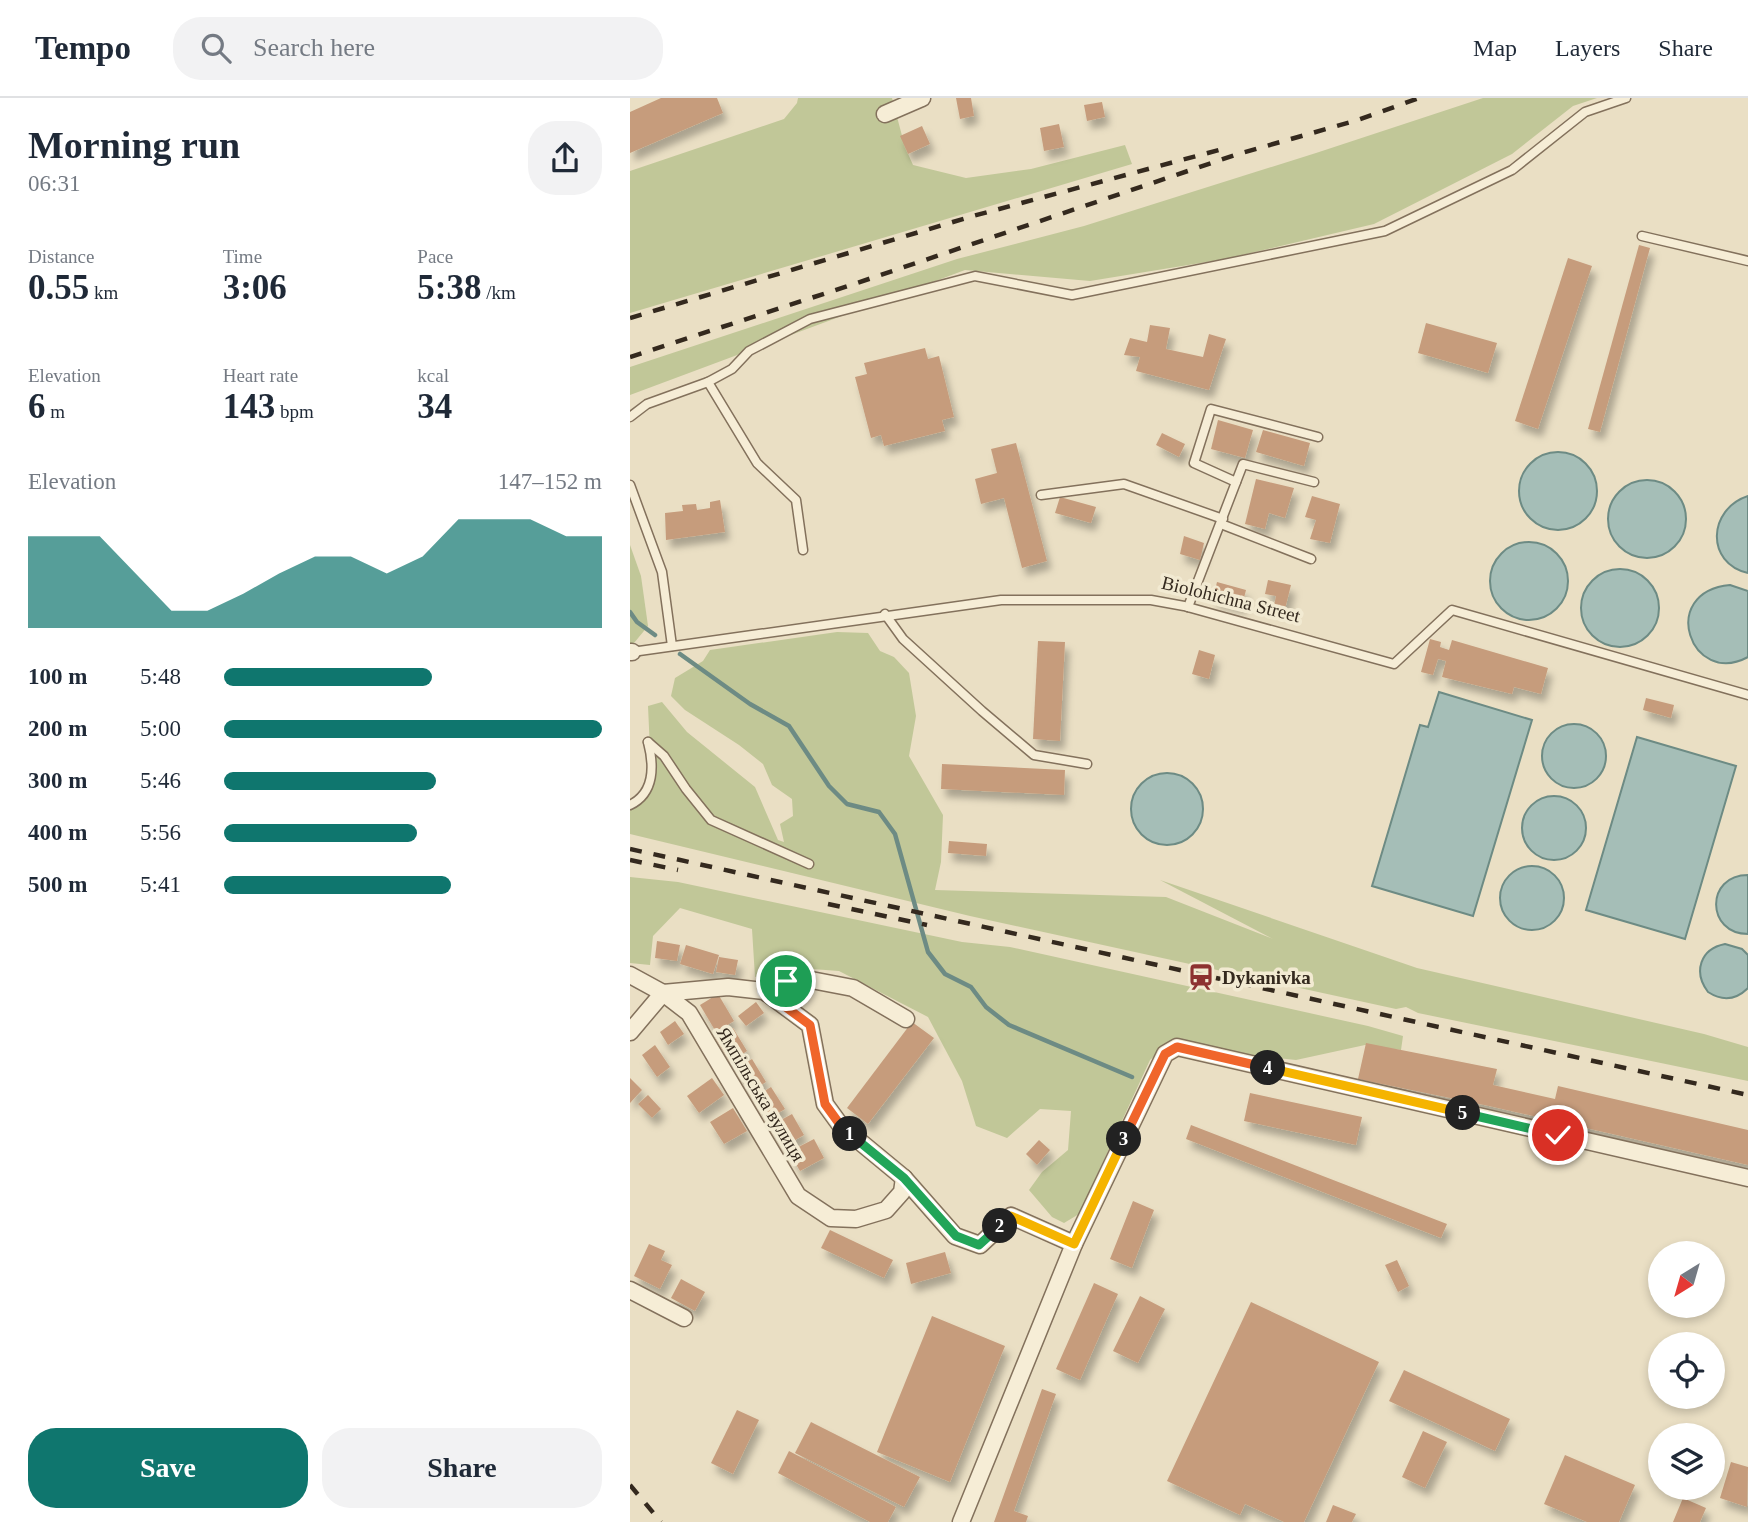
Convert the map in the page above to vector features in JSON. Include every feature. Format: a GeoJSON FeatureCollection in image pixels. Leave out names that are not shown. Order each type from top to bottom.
{"type":"FeatureCollection","features":[{"type":"Feature","properties":{"kind":"street"},"geometry":{"type":"LineString","coordinates":[[884,114],[922,98]]}},
{"type":"Feature","properties":{"kind":"street","name":"Ямпільська вулиця"},"geometry":{"type":"LineString","coordinates":[[630,975],[663,993],[689,1013],[798,1196],[831,1218],[856,1219],[886,1210],[902,1192],[904,1178]]}},
{"type":"Feature","properties":{"kind":"street"},"geometry":{"type":"LineString","coordinates":[[764,991],[786,981],[806,979],[853,988],[906,1020]]}},
{"type":"Feature","properties":{"kind":"street"},"geometry":{"type":"LineString","coordinates":[[630,1032],[663,993],[728,987],[764,991],[810,1025],[825,1104],[841,1126],[904,1178],[956,1236],[979,1245],[1011,1216],[1074,1244]]}},
{"type":"Feature","properties":{"kind":"street"},"geometry":{"type":"LineString","coordinates":[[961,1522],[1074,1244],[1165,1054],[1177,1047],[1748,1178]]}},
{"type":"Feature","properties":{"kind":"street"},"geometry":{"type":"LineString","coordinates":[[630,1290],[684,1318]]}},
{"type":"Feature","properties":{"kind":"lane"},"geometry":{"type":"LineString","coordinates":[[630,417],[647,404],[708,382],[732,369],[749,351],[810,319],[975,276],[1072,295],[1385,231],[1511,170],[1585,112],[1626,98]]}},
{"type":"Feature","properties":{"kind":"lane"},"geometry":{"type":"LineString","coordinates":[[1643,236],[1748,261]]}},
{"type":"Feature","properties":{"kind":"lane"},"geometry":{"type":"LineString","coordinates":[[708,382],[757,463],[796,500],[803,550]]}},
{"type":"Feature","properties":{"kind":"lane"},"geometry":{"type":"LineString","coordinates":[[1236,482],[1194,463],[1211,408],[1318,437]]}},
{"type":"Feature","properties":{"kind":"lane"},"geometry":{"type":"LineString","coordinates":[[1188,607],[1243,464],[1314,482]]}},
{"type":"Feature","properties":{"kind":"lane"},"geometry":{"type":"LineString","coordinates":[[1041,495],[1124,484],[1222,521],[1311,559]]}},
{"type":"Feature","properties":{"kind":"lane"},"geometry":{"type":"LineString","coordinates":[[630,485],[662,572],[672,646]]}},
{"type":"Feature","properties":{"kind":"lane","name":"Biolohichna Street"},"geometry":{"type":"LineString","coordinates":[[631,652],[885,614],[1001,600],[1151,600],[1188,607],[1394,664],[1452,610],[1748,695]]}},
{"type":"Feature","properties":{"kind":"lane"},"geometry":{"type":"LineString","coordinates":[[885,614],[903,639],[1034,755],[1087,764]]}},
{"type":"Feature","properties":{"kind":"lane"},"geometry":{"type":"LineString","coordinates":[[630,805],[648,789],[653,762],[648,741],[664,756],[711,820],[809,864]]}},
{"type":"Feature","properties":{"kind":"green space"},"geometry":{"type":"Polygon","coordinates":[[[798,98],[892,98],[905,147],[913,165],[966,178],[1031,169],[1125,145],[1132,164],[630,313],[630,171],[784,119],[798,98]]]}},
{"type":"Feature","properties":{"kind":"green space"},"geometry":{"type":"Polygon","coordinates":[[[1483,98],[1597,98],[1573,106],[1512,154],[1374,224],[1225,259],[1090,281],[965,270],[630,395],[630,367],[957,259],[1084,226],[1483,98]]]}},
{"type":"Feature","properties":{"kind":"green space"},"geometry":{"type":"Polygon","coordinates":[[[630,545],[641,576],[648,626],[634,643],[630,643],[630,545]]]}},
{"type":"Feature","properties":{"kind":"green space"},"geometry":{"type":"Polygon","coordinates":[[[837,632],[868,633],[880,651],[894,657],[909,673],[916,716],[909,756],[943,815],[941,862],[935,890],[1166,897],[1273,939],[1160,880],[1417,968],[1704,1034],[1748,1047],[1748,1081],[1418,1013],[1406,1007],[1396,1009],[970,916],[630,834],[630,805],[648,789],[651,772],[648,706],[662,702],[687,732],[755,787],[778,840],[784,842],[780,824],[793,816],[792,799],[772,785],[763,764],[685,710],[671,696],[675,678],[703,661],[710,650],[837,632]]]}},
{"type":"Feature","properties":{"kind":"green space"},"geometry":{"type":"Polygon","coordinates":[[[630,877],[678,882],[962,942],[1010,947],[1368,1026],[1403,1036],[1401,1050],[1365,1045],[1296,1060],[1166,1046],[1150,1060],[1079,1214],[1064,1223],[1052,1217],[1029,1190],[1042,1172],[1068,1150],[1071,1111],[1040,1109],[1007,1138],[976,1126],[962,1081],[928,1017],[839,971],[785,967],[755,977],[752,929],[680,908],[653,936],[650,965],[630,963],[630,877]]]}},
{"type":"Feature","properties":{"kind":"water"},"geometry":{"type":"Polygon","coordinates":[[[1558,452],[1573,455],[1586,463],[1594,476],[1597,491],[1594,506],[1586,519],[1573,527],[1558,530],[1543,527],[1530,519],[1522,506],[1519,491],[1522,476],[1530,463],[1543,455],[1558,452]]]}},
{"type":"Feature","properties":{"kind":"water"},"geometry":{"type":"Polygon","coordinates":[[[1647,480],[1662,483],[1675,491],[1683,504],[1686,519],[1683,534],[1675,547],[1662,555],[1647,558],[1632,555],[1619,547],[1611,534],[1608,519],[1611,504],[1619,491],[1632,483],[1647,480]]]}},
{"type":"Feature","properties":{"kind":"water"},"geometry":{"type":"Polygon","coordinates":[[[1748,496],[1748,573],[1724,559],[1717,536],[1719,523],[1725,512],[1748,496]]]}},
{"type":"Feature","properties":{"kind":"water"},"geometry":{"type":"Polygon","coordinates":[[[1529,542],[1544,545],[1557,553],[1565,566],[1568,581],[1565,596],[1557,609],[1544,617],[1529,620],[1514,617],[1501,609],[1493,596],[1490,581],[1493,566],[1501,553],[1514,545],[1529,542]]]}},
{"type":"Feature","properties":{"kind":"water"},"geometry":{"type":"Polygon","coordinates":[[[1620,569],[1635,572],[1648,580],[1656,593],[1659,608],[1656,623],[1648,636],[1635,644],[1620,647],[1605,644],[1592,636],[1584,623],[1581,608],[1584,593],[1592,580],[1605,572],[1620,569]]]}},
{"type":"Feature","properties":{"kind":"water"},"geometry":{"type":"Polygon","coordinates":[[[1730,585],[1748,591],[1748,657],[1728,663],[1711,660],[1698,650],[1690,635],[1689,619],[1694,604],[1707,591],[1730,585]]]}},
{"type":"Feature","properties":{"kind":"water"},"geometry":{"type":"Polygon","coordinates":[[[1439,692],[1532,720],[1473,916],[1372,886],[1420,725],[1428,727],[1439,692]]]}},
{"type":"Feature","properties":{"kind":"water"},"geometry":{"type":"Polygon","coordinates":[[[1568,724],[1580,724],[1597,733],[1604,744],[1604,768],[1597,779],[1580,788],[1568,788],[1556,783],[1547,774],[1542,762],[1542,750],[1547,738],[1556,729],[1568,724]]]}},
{"type":"Feature","properties":{"kind":"water"},"geometry":{"type":"Polygon","coordinates":[[[1637,737],[1736,766],[1685,939],[1586,910],[1637,737]]]}},
{"type":"Feature","properties":{"kind":"water"},"geometry":{"type":"Polygon","coordinates":[[[1174,773],[1193,783],[1201,795],[1201,823],[1193,835],[1181,843],[1160,845],[1141,835],[1133,823],[1131,802],[1141,783],[1153,775],[1174,773]]]}},
{"type":"Feature","properties":{"kind":"water"},"geometry":{"type":"Polygon","coordinates":[[[1548,796],[1560,796],[1577,805],[1584,816],[1584,840],[1577,851],[1560,860],[1548,860],[1536,855],[1527,846],[1522,834],[1522,822],[1527,810],[1536,801],[1548,796]]]}},
{"type":"Feature","properties":{"kind":"water"},"geometry":{"type":"Polygon","coordinates":[[[1526,866],[1538,866],[1555,875],[1562,886],[1562,910],[1555,921],[1538,930],[1526,930],[1514,925],[1505,916],[1500,904],[1500,892],[1505,880],[1514,871],[1526,866]]]}},
{"type":"Feature","properties":{"kind":"water"},"geometry":{"type":"Polygon","coordinates":[[[1748,875],[1748,934],[1734,931],[1724,925],[1716,904],[1724,884],[1734,878],[1748,875]]]}},
{"type":"Feature","properties":{"kind":"water"},"geometry":{"type":"Polygon","coordinates":[[[1725,944],[1742,949],[1748,955],[1748,988],[1729,998],[1708,992],[1700,969],[1710,951],[1725,944]]]}},
{"type":"Feature","properties":{"kind":"building"},"geometry":{"type":"Polygon","coordinates":[[[661,98],[717,98],[723,113],[630,153],[630,112],[661,98]]]}},
{"type":"Feature","properties":{"kind":"building"},"geometry":{"type":"Polygon","coordinates":[[[956,98],[971,98],[974,116],[960,119],[956,98]]]}},
{"type":"Feature","properties":{"kind":"building"},"geometry":{"type":"Polygon","coordinates":[[[1102,102],[1105,117],[1087,121],[1084,105],[1102,102]]]}},
{"type":"Feature","properties":{"kind":"building"},"geometry":{"type":"Polygon","coordinates":[[[1059,124],[1064,147],[1044,151],[1040,128],[1059,124]]]}},
{"type":"Feature","properties":{"kind":"building"},"geometry":{"type":"Polygon","coordinates":[[[922,126],[930,144],[908,154],[900,136],[922,126]]]}},
{"type":"Feature","properties":{"kind":"building"},"geometry":{"type":"Polygon","coordinates":[[[1639,245],[1650,248],[1600,432],[1588,429],[1639,245]]]}},
{"type":"Feature","properties":{"kind":"building"},"geometry":{"type":"Polygon","coordinates":[[[1568,258],[1592,266],[1538,429],[1515,421],[1568,258]]]}},
{"type":"Feature","properties":{"kind":"building"},"geometry":{"type":"Polygon","coordinates":[[[1426,323],[1497,343],[1488,373],[1418,353],[1426,323]]]}},
{"type":"Feature","properties":{"kind":"building"},"geometry":{"type":"Polygon","coordinates":[[[1150,325],[1170,328],[1166,349],[1203,357],[1209,334],[1226,339],[1209,390],[1136,371],[1140,357],[1124,355],[1130,338],[1147,342],[1150,325]]]}},
{"type":"Feature","properties":{"kind":"building"},"geometry":{"type":"Polygon","coordinates":[[[925,348],[928,359],[939,356],[954,417],[942,420],[945,431],[884,446],[881,435],[871,438],[855,377],[867,374],[864,363],[925,348]]]}},
{"type":"Feature","properties":{"kind":"building"},"geometry":{"type":"Polygon","coordinates":[[[1218,420],[1253,430],[1245,458],[1211,449],[1218,420]]]}},
{"type":"Feature","properties":{"kind":"building"},"geometry":{"type":"Polygon","coordinates":[[[1263,430],[1310,443],[1304,466],[1256,452],[1263,430]]]}},
{"type":"Feature","properties":{"kind":"building"},"geometry":{"type":"Polygon","coordinates":[[[1162,433],[1185,444],[1179,457],[1156,445],[1162,433]]]}},
{"type":"Feature","properties":{"kind":"building"},"geometry":{"type":"Polygon","coordinates":[[[1016,443],[1047,561],[1022,568],[1004,498],[981,504],[975,479],[997,473],[991,449],[1016,443]]]}},
{"type":"Feature","properties":{"kind":"building"},"geometry":{"type":"Polygon","coordinates":[[[1256,479],[1294,488],[1285,518],[1269,513],[1265,529],[1245,524],[1256,479]]]}},
{"type":"Feature","properties":{"kind":"building"},"geometry":{"type":"Polygon","coordinates":[[[1312,496],[1340,504],[1330,543],[1310,539],[1316,520],[1305,517],[1312,496]]]}},
{"type":"Feature","properties":{"kind":"building"},"geometry":{"type":"Polygon","coordinates":[[[1060,497],[1096,507],[1091,523],[1055,513],[1060,497]]]}},
{"type":"Feature","properties":{"kind":"building"},"geometry":{"type":"Polygon","coordinates":[[[720,500],[725,532],[666,540],[665,513],[683,511],[682,505],[696,504],[697,510],[710,508],[710,502],[720,500]]]}},
{"type":"Feature","properties":{"kind":"building"},"geometry":{"type":"Polygon","coordinates":[[[1184,536],[1204,543],[1200,560],[1180,554],[1184,536]]]}},
{"type":"Feature","properties":{"kind":"building"},"geometry":{"type":"Polygon","coordinates":[[[1268,580],[1291,585],[1285,609],[1274,606],[1276,596],[1265,594],[1268,580]]]}},
{"type":"Feature","properties":{"kind":"building"},"geometry":{"type":"Polygon","coordinates":[[[1217,582],[1246,590],[1242,606],[1213,599],[1217,582]]]}},
{"type":"Feature","properties":{"kind":"building"},"geometry":{"type":"Polygon","coordinates":[[[1430,639],[1441,642],[1440,647],[1449,650],[1452,640],[1548,668],[1541,694],[1514,687],[1512,694],[1442,677],[1446,661],[1438,659],[1433,675],[1421,672],[1430,639]]]}},
{"type":"Feature","properties":{"kind":"building"},"geometry":{"type":"Polygon","coordinates":[[[1038,641],[1065,642],[1060,741],[1033,739],[1038,641]]]}},
{"type":"Feature","properties":{"kind":"building"},"geometry":{"type":"Polygon","coordinates":[[[1199,650],[1215,655],[1209,679],[1192,674],[1199,650]]]}},
{"type":"Feature","properties":{"kind":"building"},"geometry":{"type":"Polygon","coordinates":[[[1646,698],[1674,705],[1671,718],[1643,710],[1646,698]]]}},
{"type":"Feature","properties":{"kind":"building"},"geometry":{"type":"Polygon","coordinates":[[[942,764],[1065,770],[1064,795],[941,789],[942,764]]]}},
{"type":"Feature","properties":{"kind":"building"},"geometry":{"type":"Polygon","coordinates":[[[949,841],[987,844],[986,856],[948,853],[949,841]]]}},
{"type":"Feature","properties":{"kind":"building"},"geometry":{"type":"Polygon","coordinates":[[[657,941],[680,945],[677,961],[655,958],[657,941]]]}},
{"type":"Feature","properties":{"kind":"building"},"geometry":{"type":"Polygon","coordinates":[[[686,945],[719,955],[713,974],[680,964],[686,945]]]}},
{"type":"Feature","properties":{"kind":"building"},"geometry":{"type":"Polygon","coordinates":[[[719,957],[738,960],[735,975],[716,972],[719,957]]]}},
{"type":"Feature","properties":{"kind":"building"},"geometry":{"type":"Polygon","coordinates":[[[718,994],[734,1021],[716,1032],[700,1005],[718,994]]]}},
{"type":"Feature","properties":{"kind":"building"},"geometry":{"type":"Polygon","coordinates":[[[756,1002],[764,1013],[746,1026],[738,1016],[756,1002]]]}},
{"type":"Feature","properties":{"kind":"building"},"geometry":{"type":"Polygon","coordinates":[[[675,1021],[684,1034],[668,1045],[660,1032],[675,1021]]]}},
{"type":"Feature","properties":{"kind":"building"},"geometry":{"type":"Polygon","coordinates":[[[912,1022],[934,1038],[868,1124],[847,1108],[912,1022]]]}},
{"type":"Feature","properties":{"kind":"building"},"geometry":{"type":"Polygon","coordinates":[[[733,1028],[747,1051],[730,1062],[716,1039],[733,1028]]]}},
{"type":"Feature","properties":{"kind":"building"},"geometry":{"type":"Polygon","coordinates":[[[1366,1043],[1497,1069],[1493,1085],[1555,1099],[1558,1086],[1748,1130],[1748,1165],[1358,1079],[1366,1043]]]}},
{"type":"Feature","properties":{"kind":"building"},"geometry":{"type":"Polygon","coordinates":[[[655,1045],[670,1067],[657,1077],[642,1055],[655,1045]]]}},
{"type":"Feature","properties":{"kind":"building"},"geometry":{"type":"Polygon","coordinates":[[[752,1059],[766,1082],[750,1092],[736,1069],[752,1059]]]}},
{"type":"Feature","properties":{"kind":"building"},"geometry":{"type":"Polygon","coordinates":[[[630,1078],[642,1090],[630,1103],[630,1078]]]}},
{"type":"Feature","properties":{"kind":"building"},"geometry":{"type":"Polygon","coordinates":[[[712,1078],[724,1095],[699,1113],[687,1096],[712,1078]]]}},
{"type":"Feature","properties":{"kind":"building"},"geometry":{"type":"Polygon","coordinates":[[[771,1087],[785,1109],[768,1119],[755,1097],[771,1087]]]}},
{"type":"Feature","properties":{"kind":"building"},"geometry":{"type":"Polygon","coordinates":[[[1250,1093],[1362,1117],[1356,1145],[1244,1121],[1250,1093]]]}},
{"type":"Feature","properties":{"kind":"building"},"geometry":{"type":"Polygon","coordinates":[[[648,1095],[661,1109],[652,1118],[638,1104],[648,1095]]]}},
{"type":"Feature","properties":{"kind":"building"},"geometry":{"type":"Polygon","coordinates":[[[733,1108],[747,1131],[724,1144],[710,1122],[733,1108]]]}},
{"type":"Feature","properties":{"kind":"building"},"geometry":{"type":"Polygon","coordinates":[[[792,1114],[804,1135],[783,1147],[770,1126],[792,1114]]]}},
{"type":"Feature","properties":{"kind":"building"},"geometry":{"type":"Polygon","coordinates":[[[1191,1125],[1447,1224],[1441,1238],[1186,1139],[1191,1125]]]}},
{"type":"Feature","properties":{"kind":"building"},"geometry":{"type":"Polygon","coordinates":[[[814,1139],[824,1158],[800,1171],[789,1152],[814,1139]]]}},
{"type":"Feature","properties":{"kind":"building"},"geometry":{"type":"Polygon","coordinates":[[[1039,1140],[1050,1150],[1037,1165],[1026,1154],[1039,1140]]]}},
{"type":"Feature","properties":{"kind":"building"},"geometry":{"type":"Polygon","coordinates":[[[1133,1201],[1154,1210],[1132,1268],[1110,1259],[1133,1201]]]}},
{"type":"Feature","properties":{"kind":"building"},"geometry":{"type":"Polygon","coordinates":[[[830,1230],[893,1260],[884,1278],[821,1248],[830,1230]]]}},
{"type":"Feature","properties":{"kind":"building"},"geometry":{"type":"Polygon","coordinates":[[[649,1244],[665,1251],[661,1260],[672,1265],[660,1289],[634,1276],[649,1244]]]}},
{"type":"Feature","properties":{"kind":"building"},"geometry":{"type":"Polygon","coordinates":[[[945,1252],[951,1273],[911,1284],[906,1263],[945,1252]]]}},
{"type":"Feature","properties":{"kind":"building"},"geometry":{"type":"Polygon","coordinates":[[[1397,1260],[1409,1286],[1398,1292],[1385,1265],[1397,1260]]]}},
{"type":"Feature","properties":{"kind":"building"},"geometry":{"type":"Polygon","coordinates":[[[681,1279],[705,1292],[695,1311],[671,1298],[681,1279]]]}},
{"type":"Feature","properties":{"kind":"building"},"geometry":{"type":"Polygon","coordinates":[[[1094,1283],[1118,1294],[1080,1380],[1056,1369],[1094,1283]]]}},
{"type":"Feature","properties":{"kind":"building"},"geometry":{"type":"Polygon","coordinates":[[[1140,1296],[1165,1309],[1138,1363],[1113,1351],[1140,1296]]]}},
{"type":"Feature","properties":{"kind":"building"},"geometry":{"type":"Polygon","coordinates":[[[1251,1302],[1379,1362],[1304,1522],[1284,1522],[1245,1504],[1240,1515],[1167,1481],[1251,1302]]]}},
{"type":"Feature","properties":{"kind":"building"},"geometry":{"type":"Polygon","coordinates":[[[932,1316],[1005,1346],[950,1482],[877,1452],[932,1316]]]}},
{"type":"Feature","properties":{"kind":"building"},"geometry":{"type":"Polygon","coordinates":[[[1404,1370],[1510,1419],[1495,1451],[1389,1401],[1404,1370]]]}},
{"type":"Feature","properties":{"kind":"building"},"geometry":{"type":"Polygon","coordinates":[[[1042,1389],[1056,1394],[1014,1511],[1028,1516],[1026,1522],[994,1522],[1042,1389]]]}},
{"type":"Feature","properties":{"kind":"building"},"geometry":{"type":"Polygon","coordinates":[[[737,1410],[759,1420],[733,1474],[711,1463],[737,1410]]]}},
{"type":"Feature","properties":{"kind":"building"},"geometry":{"type":"Polygon","coordinates":[[[811,1422],[920,1477],[904,1507],[795,1453],[811,1422]]]}},
{"type":"Feature","properties":{"kind":"building"},"geometry":{"type":"Polygon","coordinates":[[[1423,1431],[1447,1442],[1425,1488],[1402,1477],[1423,1431]]]}},
{"type":"Feature","properties":{"kind":"building"},"geometry":{"type":"Polygon","coordinates":[[[789,1451],[896,1507],[888,1522],[870,1522],[778,1473],[789,1451]]]}},
{"type":"Feature","properties":{"kind":"building"},"geometry":{"type":"Polygon","coordinates":[[[1565,1455],[1635,1485],[1619,1522],[1587,1522],[1544,1504],[1565,1455]]]}},
{"type":"Feature","properties":{"kind":"building"},"geometry":{"type":"Polygon","coordinates":[[[1731,1462],[1748,1467],[1747,1507],[1725,1500],[1725,1482],[1731,1462]]]}},
{"type":"Feature","properties":{"kind":"building"},"geometry":{"type":"Polygon","coordinates":[[[1682,1500],[1706,1508],[1700,1522],[1673,1522],[1682,1500]]]}},
{"type":"Feature","properties":{"kind":"building"},"geometry":{"type":"Polygon","coordinates":[[[1333,1505],[1356,1514],[1352,1522],[1326,1522],[1333,1505]]]}},
{"type":"Feature","properties":{"kind":"waterway"},"geometry":{"type":"LineString","coordinates":[[630,612],[637,622],[655,635]]}},
{"type":"Feature","properties":{"kind":"waterway"},"geometry":{"type":"LineString","coordinates":[[680,654],[750,704],[789,726],[829,786],[847,804],[879,812],[895,834],[928,952],[945,974],[971,987],[986,1007],[1009,1025],[1132,1077]]}},
{"type":"Feature","properties":{"kind":"railway"},"geometry":{"type":"LineString","coordinates":[[630,357],[1238,154],[1358,120],[1419,98]]}},
{"type":"Feature","properties":{"kind":"railway"},"geometry":{"type":"LineString","coordinates":[[630,318],[973,216],[1230,147]]}},
{"type":"Feature","properties":{"kind":"railway"},"geometry":{"type":"LineString","coordinates":[[630,849],[1748,1095]]}},
{"type":"Feature","properties":{"kind":"railway"},"geometry":{"type":"LineString","coordinates":[[630,860],[678,870]]}},
{"type":"Feature","properties":{"kind":"railway"},"geometry":{"type":"LineString","coordinates":[[828,904],[927,925]]}},
{"type":"Feature","properties":{"kind":"railway"},"geometry":{"type":"LineString","coordinates":[[630,1485],[661,1522]]}},
{"type":"Feature","properties":{"kind":"place","name":"Dykanіvka"},"geometry":{"type":"Point","coordinates":[1201,977]}},
{"type":"Feature","properties":{"kind":"route"},"geometry":{"type":"LineString","coordinates":[[786,981],[764,991],[810,1025],[825,1104],[841,1126],[904,1178],[956,1236],[979,1245],[1011,1216],[1074,1244],[1165,1054],[1177,1047],[1558,1135]]}}]}
